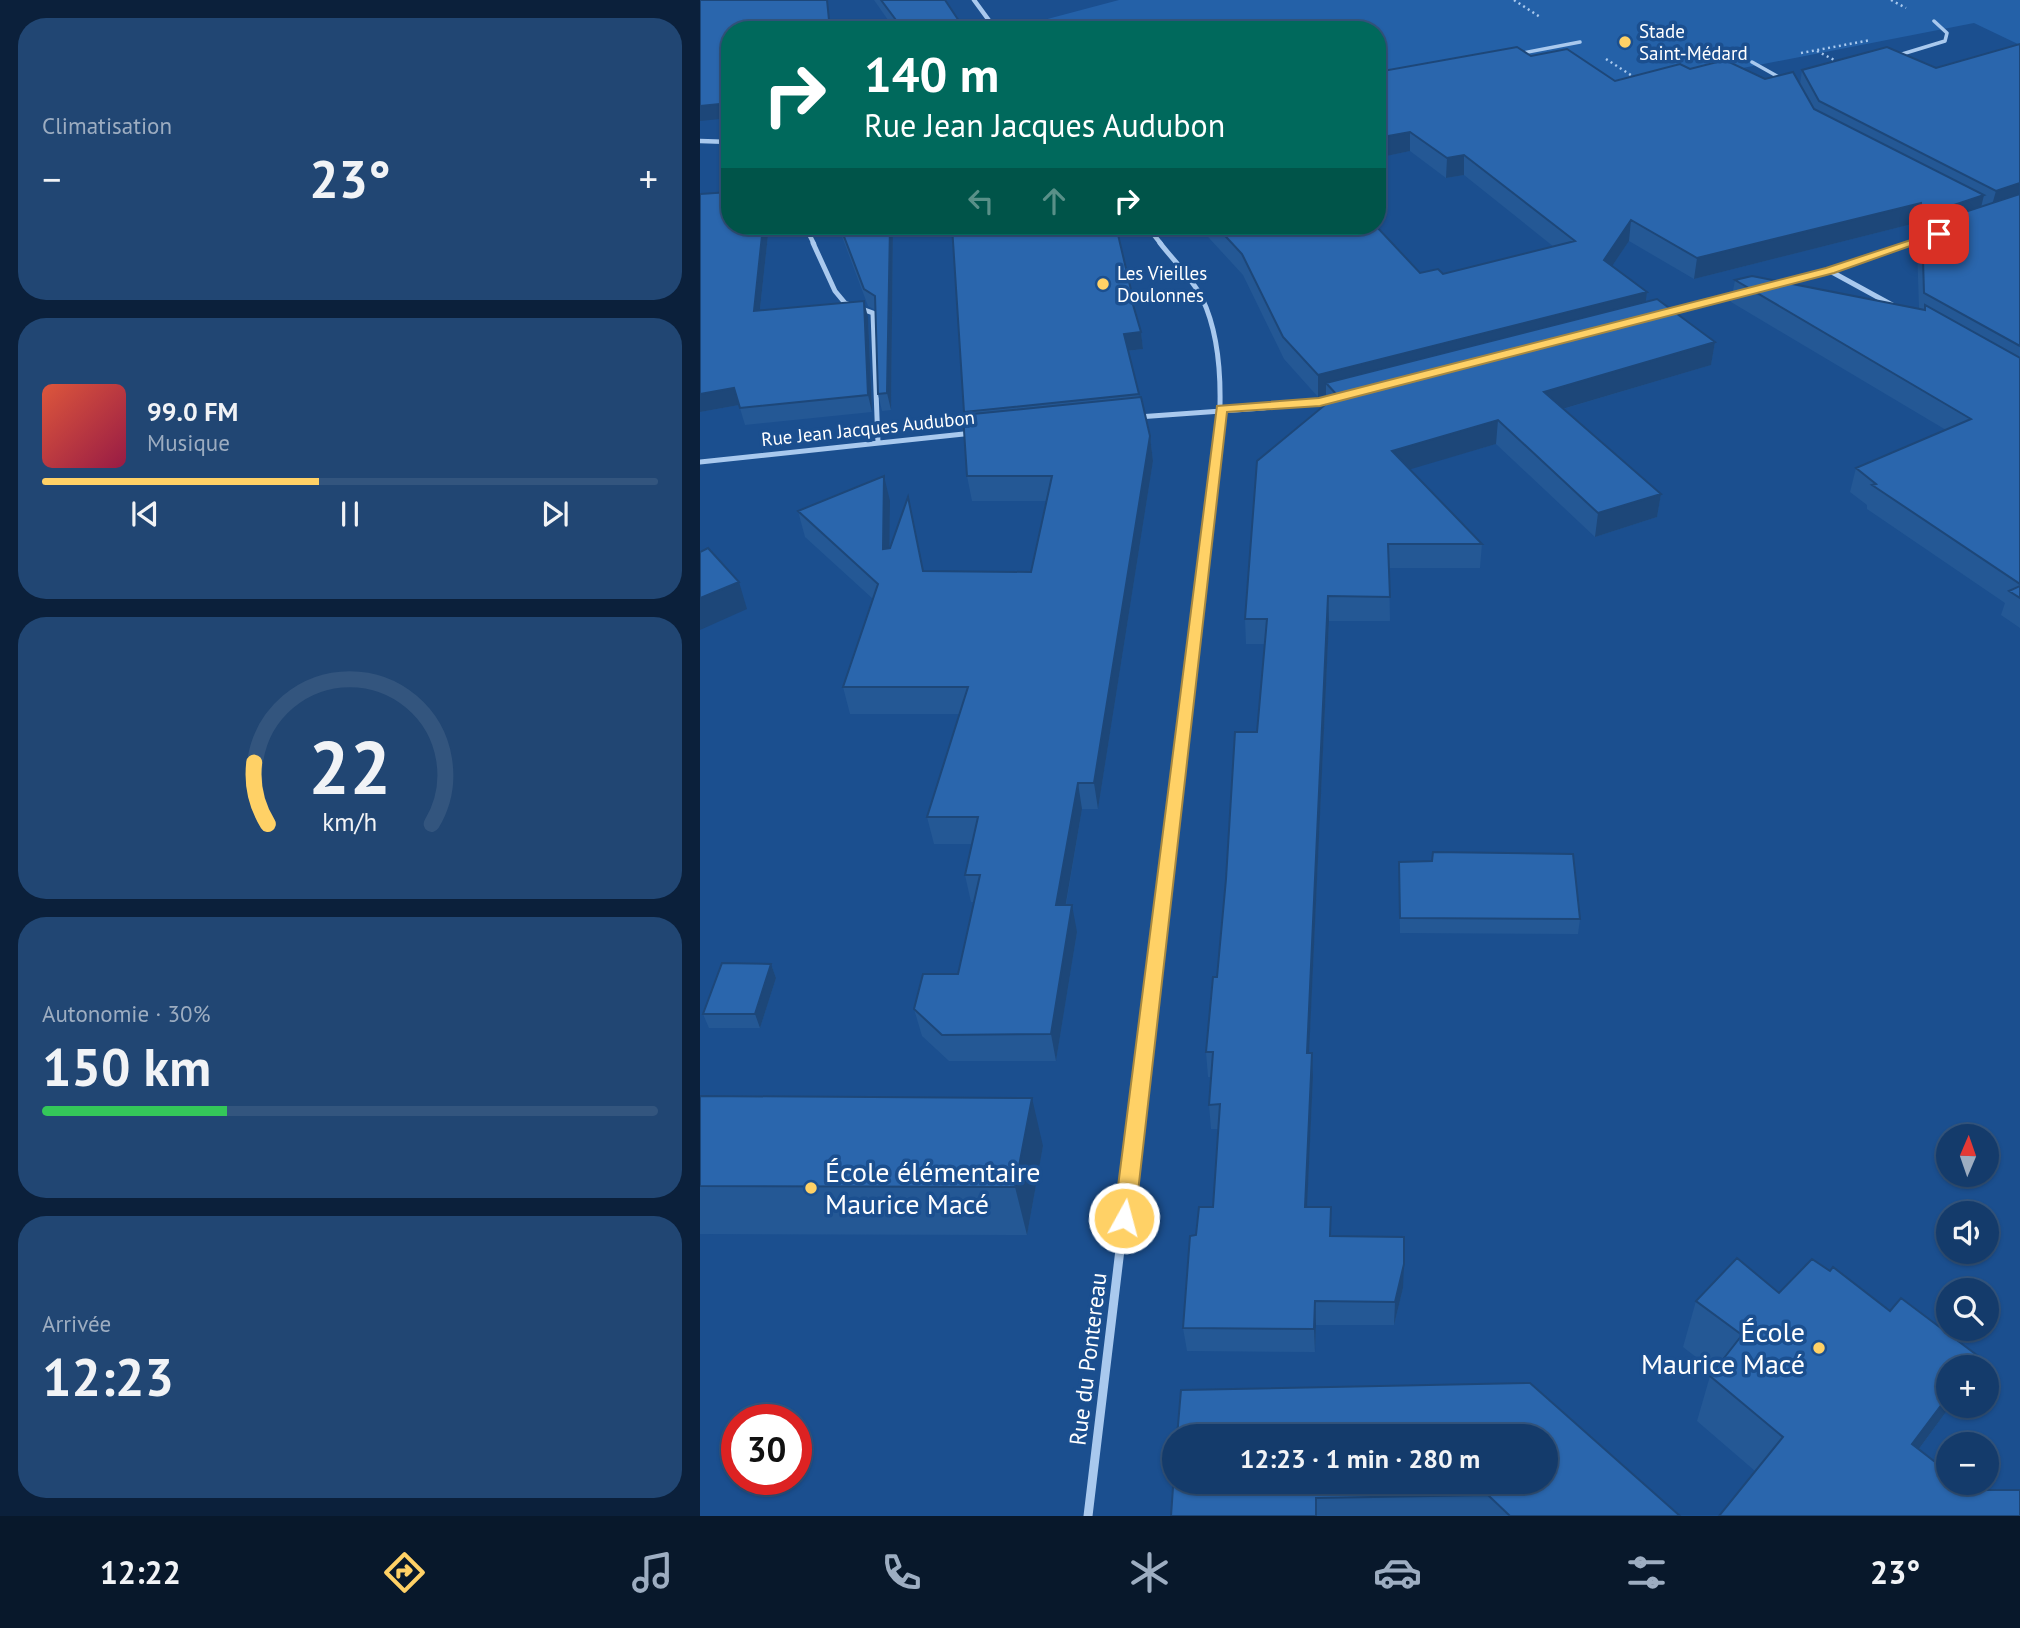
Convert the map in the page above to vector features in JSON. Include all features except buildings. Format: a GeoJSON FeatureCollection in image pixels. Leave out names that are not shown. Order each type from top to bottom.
{"type":"FeatureCollection","features":[{"type":"Feature","properties":{"kind":"street"},"geometry":{"type":"LineString","coordinates":[[974,0],[989,21]]}},
{"type":"Feature","properties":{"kind":"street"},"geometry":{"type":"LineString","coordinates":[[700,141],[721,142]]}},
{"type":"Feature","properties":{"kind":"street"},"geometry":{"type":"LineString","coordinates":[[1769,286],[1830,271],[1939,234]]}},
{"type":"Feature","properties":{"kind":"street"},"geometry":{"type":"LineString","coordinates":[[809,235],[835,291],[845,303],[873,313],[878,443]]}},
{"type":"Feature","properties":{"kind":"street","name":"Rue du Pontereau"},"geometry":{"type":"LineString","coordinates":[[1088,1516],[1222,409],[1214,329],[1201,296],[1154,235]]}},
{"type":"Feature","properties":{"kind":"street"},"geometry":{"type":"LineString","coordinates":[[1830,271],[1903,312]]}},
{"type":"Feature","properties":{"kind":"street"},"geometry":{"type":"LineString","coordinates":[[1664,314],[1743,293]]}},
{"type":"Feature","properties":{"kind":"street"},"geometry":{"type":"LineString","coordinates":[[1133,417],[1320,402],[1346,395]]}},
{"type":"Feature","properties":{"kind":"street","name":"Rue Jean Jacques Audubon"},"geometry":{"type":"LineString","coordinates":[[700,462],[986,432]]}},
{"type":"Feature","properties":{"kind":"lane"},"geometry":{"type":"LineString","coordinates":[[1850,68],[1945,41],[1947,33],[1934,21]]}},
{"type":"Feature","properties":{"kind":"lane"},"geometry":{"type":"LineString","coordinates":[[1512,55],[1580,42]]}},
{"type":"Feature","properties":{"kind":"lane"},"geometry":{"type":"LineString","coordinates":[[1752,62],[1793,85]]}},
{"type":"Feature","properties":{"kind":"path"},"geometry":{"type":"LineString","coordinates":[[1891,0],[1934,21]]}},
{"type":"Feature","properties":{"kind":"path"},"geometry":{"type":"LineString","coordinates":[[1752,62],[1873,39]]}},
{"type":"Feature","properties":{"kind":"path"},"geometry":{"type":"LineString","coordinates":[[1815,50],[1850,68]]}},
{"type":"Feature","properties":{"kind":"shaded area","name":"Stade Saint-Médard"},"geometry":{"type":"Polygon","coordinates":[[[1119,0],[2020,0],[2020,45],[1974,23],[1609,94],[1386,89],[1386,21],[1040,21],[1119,0]]]}},
{"type":"Feature","properties":{"kind":"place","name":"Stade Saint-Médard"},"geometry":{"type":"Point","coordinates":[1625,42]}},
{"type":"Feature","properties":{"kind":"place","name":"Les Vieilles Doulonnes"},"geometry":{"type":"Point","coordinates":[1103,284]}},
{"type":"Feature","properties":{"kind":"place","name":"École élémentaire Maurice Macé"},"geometry":{"type":"Point","coordinates":[811,1188]}},
{"type":"Feature","properties":{"kind":"place","name":"École Maurice Macé"},"geometry":{"type":"Point","coordinates":[1819,1348]}},
{"type":"Feature","properties":{"kind":"route"},"geometry":{"type":"LineString","coordinates":[[1124,1218],[1222,409],[1320,402],[1830,271],[1939,234]]}}]}
